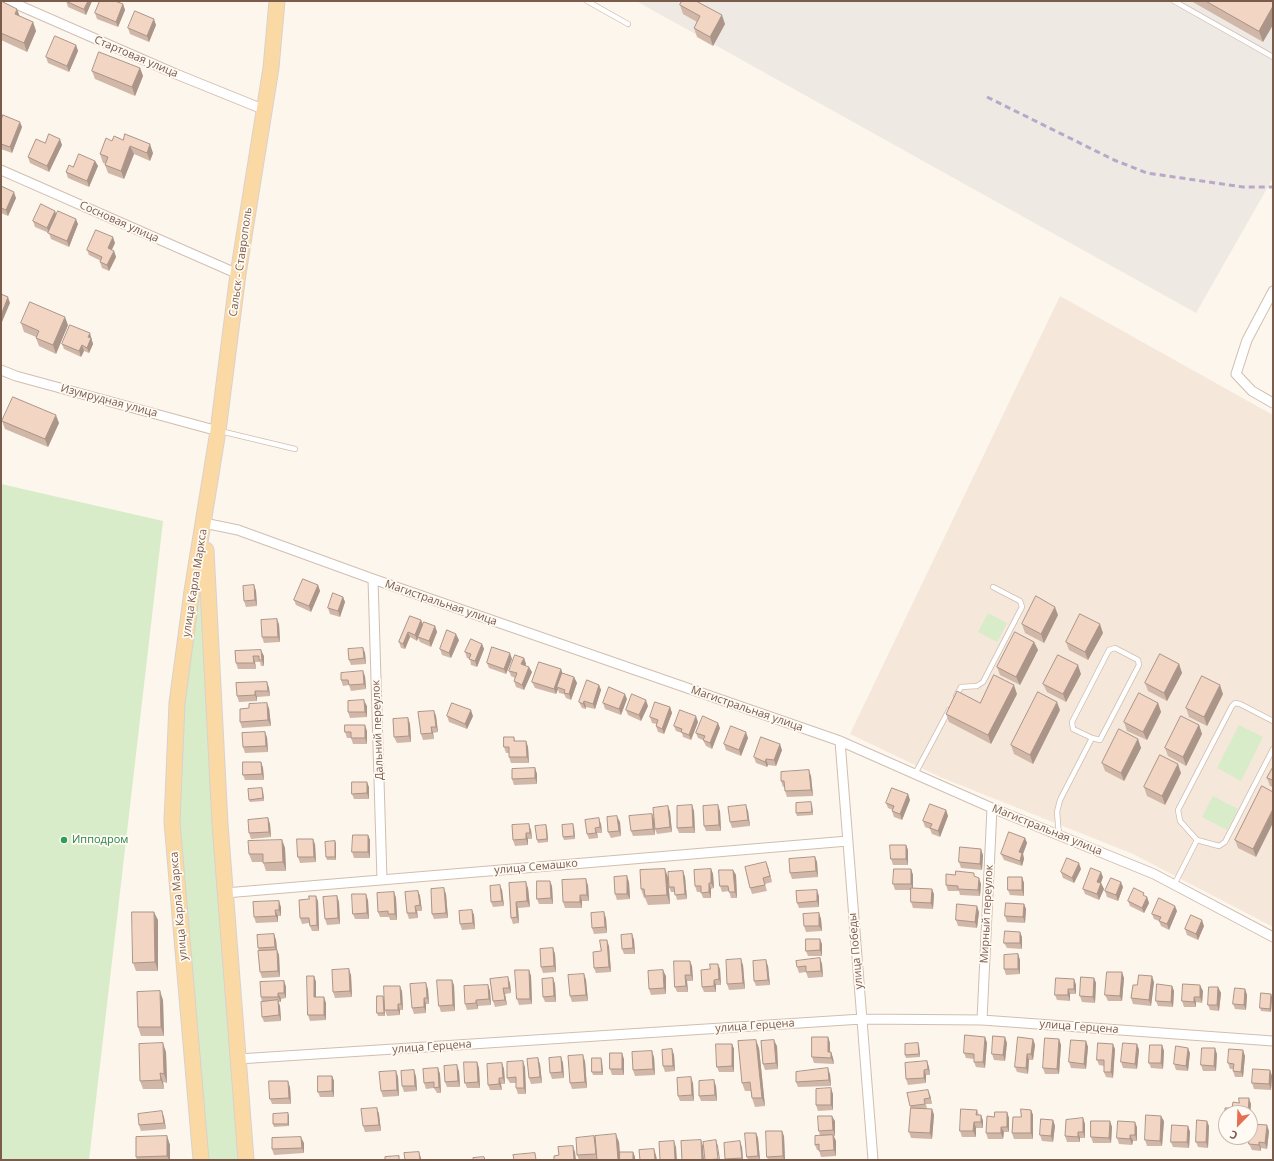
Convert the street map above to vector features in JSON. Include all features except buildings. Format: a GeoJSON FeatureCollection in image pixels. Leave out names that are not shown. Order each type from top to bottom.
{"type":"FeatureCollection","features":[{"type":"Feature","properties":{"kind":"main road","name":"Сальск - Ставрополь"},"geometry":{"type":"LineString","coordinates":[[204,523],[218,431],[238,274],[272,68],[277,1]]}},
{"type":"Feature","properties":{"kind":"main road","name":"улица Карла Маркса"},"geometry":{"type":"LineString","coordinates":[[204,523],[220,824],[246,1160]]}},
{"type":"Feature","properties":{"kind":"main road","name":"улица Карла Маркса"},"geometry":{"type":"LineString","coordinates":[[201,1160],[172,822],[177,703],[192,591],[204,523]]}},
{"type":"Feature","properties":{"kind":"street","name":"Стартовая улица"},"geometry":{"type":"LineString","coordinates":[[9,1],[168,71],[265,110]]}},
{"type":"Feature","properties":{"kind":"street","name":"Сосновая улица"},"geometry":{"type":"LineString","coordinates":[[1,170],[238,274]]}},
{"type":"Feature","properties":{"kind":"street"},"geometry":{"type":"LineString","coordinates":[[1273,291],[1247,340],[1236,374],[1252,391],[1273,403]]}},
{"type":"Feature","properties":{"kind":"street","name":"Изумрудная улица"},"geometry":{"type":"LineString","coordinates":[[1,370],[16,376],[218,431]]}},
{"type":"Feature","properties":{"kind":"street","name":"Магистральная улица"},"geometry":{"type":"LineString","coordinates":[[204,523],[238,530],[373,579],[840,741],[992,808],[1154,874],[1273,937]]}},
{"type":"Feature","properties":{"kind":"street","name":"Дальний переулок"},"geometry":{"type":"LineString","coordinates":[[373,579],[382,880]]}},
{"type":"Feature","properties":{"kind":"street","name":"улица Победы"},"geometry":{"type":"LineString","coordinates":[[840,741],[873,1160]]}},
{"type":"Feature","properties":{"kind":"street","name":"Мирный переулок"},"geometry":{"type":"LineString","coordinates":[[982,1020],[992,808]]}},
{"type":"Feature","properties":{"kind":"street","name":"улица Семашко"},"geometry":{"type":"LineString","coordinates":[[225,893],[848,841]]}},
{"type":"Feature","properties":{"kind":"street","name":"улица Герцена"},"geometry":{"type":"LineString","coordinates":[[238,1059],[862,1019],[982,1020],[1273,1041]]}},
{"type":"Feature","properties":{"kind":"lane"},"geometry":{"type":"LineString","coordinates":[[587,1],[628,24]]}},
{"type":"Feature","properties":{"kind":"lane"},"geometry":{"type":"LineString","coordinates":[[1174,1],[1273,57]]}},
{"type":"Feature","properties":{"kind":"lane"},"geometry":{"type":"LineString","coordinates":[[218,431],[295,449]]}},
{"type":"Feature","properties":{"kind":"lane"},"geometry":{"type":"LineString","coordinates":[[916,774],[959,689],[964,686],[977,686],[983,682],[1022,606],[1020,601],[993,587]]}},
{"type":"Feature","properties":{"kind":"lane"},"geometry":{"type":"LineString","coordinates":[[1114,648],[1138,660],[1139,665],[1100,740],[1092,738],[1071,726],[1109,650],[1114,648]]}},
{"type":"Feature","properties":{"kind":"lane"},"geometry":{"type":"LineString","coordinates":[[1273,721],[1240,704],[1235,703],[1232,706],[1178,810],[1180,821],[1197,840],[1219,846],[1225,842],[1273,749]]}},
{"type":"Feature","properties":{"kind":"lane"},"geometry":{"type":"LineString","coordinates":[[1059,835],[1057,812],[1060,800],[1092,738]]}},
{"type":"Feature","properties":{"kind":"lane"},"geometry":{"type":"LineString","coordinates":[[1174,885],[1197,840]]}},
{"type":"Feature","properties":{"kind":"shaded area"},"geometry":{"type":"Polygon","coordinates":[[[636,1],[1273,1],[1273,178],[1196,313],[636,1]]]}},
{"type":"Feature","properties":{"kind":"shaded area"},"geometry":{"type":"Polygon","coordinates":[[[1060,296],[1273,415],[1273,927],[1133,854],[940,777],[850,734],[1060,296]]]}},
{"type":"Feature","properties":{"kind":"green space","name":"Ипподром"},"geometry":{"type":"Polygon","coordinates":[[[1,484],[163,521],[89,1160],[1,1160],[1,484]]]}},
{"type":"Feature","properties":{"kind":"green space"},"geometry":{"type":"Polygon","coordinates":[[[204,523],[246,1160],[201,1160],[172,822],[177,703],[204,523]]]}},
{"type":"Feature","properties":{"kind":"green space"},"geometry":{"type":"Polygon","coordinates":[[[988,613],[1007,623],[997,642],[978,632],[988,613]]]}},
{"type":"Feature","properties":{"kind":"green space"},"geometry":{"type":"Polygon","coordinates":[[[1239,725],[1263,737],[1241,781],[1217,768],[1239,725]]]}},
{"type":"Feature","properties":{"kind":"green space"},"geometry":{"type":"Polygon","coordinates":[[[1213,796],[1238,809],[1227,830],[1202,817],[1213,796]]]}},
{"type":"Feature","properties":{"kind":"railway"},"geometry":{"type":"LineString","coordinates":[[987,97],[1114,160],[1147,173],[1243,187],[1273,187]]}},
{"type":"Feature","properties":{"kind":"place","name":"Ипподром"},"geometry":{"type":"Point","coordinates":[64,840]}}]}
